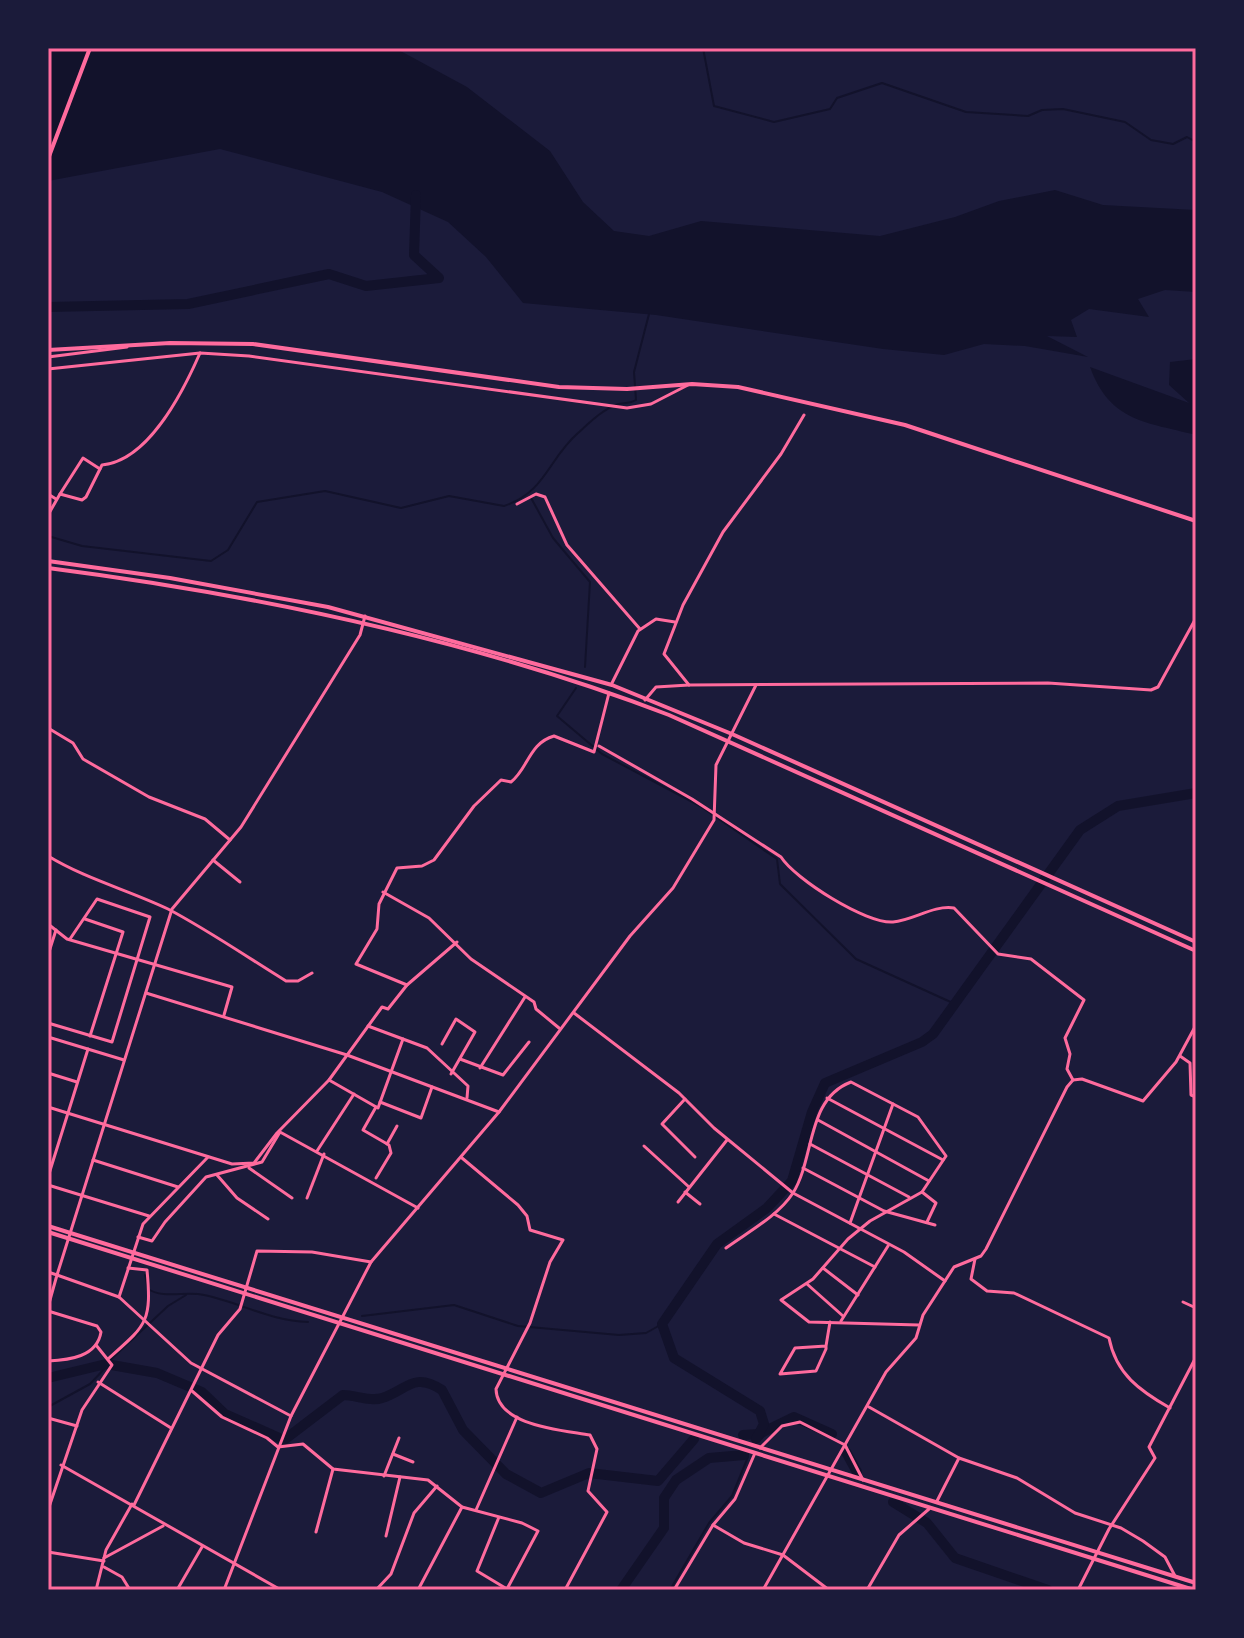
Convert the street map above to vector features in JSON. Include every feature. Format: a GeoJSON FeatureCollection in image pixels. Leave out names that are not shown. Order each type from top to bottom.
{"type":"FeatureCollection","features":[{"type":"Feature","properties":{"kind":"main road"},"geometry":{"type":"LineString","coordinates":[[48,159],[90,48]]}},
{"type":"Feature","properties":{"kind":"main road"},"geometry":{"type":"LineString","coordinates":[[48,350],[209,342],[288,347],[592,390],[692,384],[738,387],[905,425],[1196,521]]}},
{"type":"Feature","properties":{"kind":"main road"},"geometry":{"type":"LineString","coordinates":[[48,561],[183,580],[365,616],[612,685],[732,734],[1196,942]]}},
{"type":"Feature","properties":{"kind":"main road"},"geometry":{"type":"LineString","coordinates":[[48,568],[179,586],[363,625],[547,672],[643,705],[728,741],[1196,951]]}},
{"type":"Feature","properties":{"kind":"main road"},"geometry":{"type":"LineString","coordinates":[[48,1226],[70,1236]]}},
{"type":"Feature","properties":{"kind":"main road"},"geometry":{"type":"LineString","coordinates":[[48,1232],[343,1316],[506,1372],[930,1508],[1196,1583]]}},
{"type":"Feature","properties":{"kind":"main road"},"geometry":{"type":"LineString","coordinates":[[133,1255],[245,1295],[936,1503],[1194,1590]]}},
{"type":"Feature","properties":{"kind":"street"},"geometry":{"type":"LineString","coordinates":[[48,357],[139,344]]}},
{"type":"Feature","properties":{"kind":"street"},"geometry":{"type":"LineString","coordinates":[[60,494],[82,500],[100,469],[120,462],[165,419],[183,393],[200,353]]}},
{"type":"Feature","properties":{"kind":"street"},"geometry":{"type":"LineString","coordinates":[[48,369],[200,353],[299,362],[627,408],[651,404],[692,384]]}},
{"type":"Feature","properties":{"kind":"street"},"geometry":{"type":"LineString","coordinates":[[689,685],[664,654],[675,622],[723,532],[781,454],[804,415]]}},
{"type":"Feature","properties":{"kind":"street"},"geometry":{"type":"LineString","coordinates":[[48,515],[83,458],[100,469]]}},
{"type":"Feature","properties":{"kind":"street"},"geometry":{"type":"LineString","coordinates":[[48,494],[56,499]]}},
{"type":"Feature","properties":{"kind":"street"},"geometry":{"type":"LineString","coordinates":[[517,504],[536,494],[545,497],[567,545],[640,629]]}},
{"type":"Feature","properties":{"kind":"street"},"geometry":{"type":"LineString","coordinates":[[48,1361],[78,1358],[96,1345],[101,1337],[97,1326],[48,1309],[171,911],[230,840],[329,686],[365,616]]}},
{"type":"Feature","properties":{"kind":"street"},"geometry":{"type":"LineString","coordinates":[[643,705],[656,687],[689,685],[1048,683],[1151,690],[1158,687],[1196,618]]}},
{"type":"Feature","properties":{"kind":"street"},"geometry":{"type":"LineString","coordinates":[[612,685],[640,629],[656,619],[675,622]]}},
{"type":"Feature","properties":{"kind":"street"},"geometry":{"type":"LineString","coordinates":[[224,1590],[291,1416],[371,1262],[499,1112],[630,936],[673,888],[715,814],[716,765],[756,685]]}},
{"type":"Feature","properties":{"kind":"street"},"geometry":{"type":"LineString","coordinates":[[407,985],[356,964],[377,929],[383,892],[397,868],[422,866],[434,860],[474,806],[501,780],[511,782],[515,779],[532,751],[548,738],[565,740],[594,752],[599,746],[609,693]]}},
{"type":"Feature","properties":{"kind":"street"},"geometry":{"type":"LineString","coordinates":[[48,728],[73,743],[83,759],[149,797],[205,819],[230,840]]}},
{"type":"Feature","properties":{"kind":"street"},"geometry":{"type":"LineString","coordinates":[[599,746],[715,814],[781,857],[786,865],[829,896],[871,920],[895,922],[950,907],[998,954],[1031,959],[1084,1000],[1065,1038],[1070,1054],[1067,1069],[1073,1080]]}},
{"type":"Feature","properties":{"kind":"street"},"geometry":{"type":"LineString","coordinates":[[48,856],[95,881],[171,911],[286,981],[298,981],[312,973]]}},
{"type":"Feature","properties":{"kind":"street"},"geometry":{"type":"LineString","coordinates":[[213,860],[240,882]]}},
{"type":"Feature","properties":{"kind":"street"},"geometry":{"type":"LineString","coordinates":[[383,892],[429,918],[471,959],[525,996],[560,1029]]}},
{"type":"Feature","properties":{"kind":"street"},"geometry":{"type":"LineString","coordinates":[[48,1023],[112,1042],[150,917],[97,899],[70,939]]}},
{"type":"Feature","properties":{"kind":"street"},"geometry":{"type":"LineString","coordinates":[[83,919],[123,932],[90,1036]]}},
{"type":"Feature","properties":{"kind":"street"},"geometry":{"type":"LineString","coordinates":[[48,924],[70,939],[232,987],[223,1016]]}},
{"type":"Feature","properties":{"kind":"street"},"geometry":{"type":"LineString","coordinates":[[48,955],[56,930]]}},
{"type":"Feature","properties":{"kind":"street"},"geometry":{"type":"LineString","coordinates":[[48,1107],[208,1157],[239,1165],[254,1163],[329,1080],[382,1007],[388,1009],[407,985],[457,942]]}},
{"type":"Feature","properties":{"kind":"street"},"geometry":{"type":"LineString","coordinates":[[146,993],[347,1055],[499,1112]]}},
{"type":"Feature","properties":{"kind":"street"},"geometry":{"type":"LineString","coordinates":[[480,1068],[525,996]]}},
{"type":"Feature","properties":{"kind":"street"},"geometry":{"type":"LineString","coordinates":[[573,1013],[685,1099],[727,1140],[793,1193],[889,1245],[945,1281]]}},
{"type":"Feature","properties":{"kind":"street"},"geometry":{"type":"LineString","coordinates":[[442,1044],[456,1019],[475,1032],[451,1074]]}},
{"type":"Feature","properties":{"kind":"street"},"geometry":{"type":"LineString","coordinates":[[1073,1080],[1082,1079],[1143,1101],[1180,1056],[1196,1025]]}},
{"type":"Feature","properties":{"kind":"street"},"geometry":{"type":"LineString","coordinates":[[368,1026],[427,1048],[451,1074],[468,1086],[467,1098]]}},
{"type":"Feature","properties":{"kind":"street"},"geometry":{"type":"LineString","coordinates":[[48,1037],[124,1060]]}},
{"type":"Feature","properties":{"kind":"street"},"geometry":{"type":"LineString","coordinates":[[376,1178],[391,1153],[387,1144],[363,1130],[380,1102],[403,1039]]}},
{"type":"Feature","properties":{"kind":"street"},"geometry":{"type":"LineString","coordinates":[[460,1059],[503,1075],[529,1042]]}},
{"type":"Feature","properties":{"kind":"street"},"geometry":{"type":"LineString","coordinates":[[48,1177],[88,1049]]}},
{"type":"Feature","properties":{"kind":"street"},"geometry":{"type":"LineString","coordinates":[[1180,1056],[1190,1063],[1191,1095],[1196,1097]]}},
{"type":"Feature","properties":{"kind":"street"},"geometry":{"type":"LineString","coordinates":[[48,1073],[77,1082]]}},
{"type":"Feature","properties":{"kind":"street"},"geometry":{"type":"LineString","coordinates":[[329,1080],[376,1107]]}},
{"type":"Feature","properties":{"kind":"street"},"geometry":{"type":"LineString","coordinates":[[763,1590],[886,1372],[916,1338],[919,1325],[945,1281],[960,1262],[975,1259],[986,1249],[1073,1080]]}},
{"type":"Feature","properties":{"kind":"street"},"geometry":{"type":"LineString","coordinates":[[726,1248],[774,1214],[793,1193],[827,1098],[851,1082],[918,1117],[946,1156],[922,1192],[884,1211],[840,1248],[807,1284],[781,1300],[809,1322],[843,1319],[919,1325]]}},
{"type":"Feature","properties":{"kind":"street"},"geometry":{"type":"LineString","coordinates":[[380,1102],[421,1118],[433,1086]]}},
{"type":"Feature","properties":{"kind":"street"},"geometry":{"type":"LineString","coordinates":[[317,1151],[354,1094]]}},
{"type":"Feature","properties":{"kind":"street"},"geometry":{"type":"LineString","coordinates":[[827,1098],[943,1160]]}},
{"type":"Feature","properties":{"kind":"street"},"geometry":{"type":"LineString","coordinates":[[685,1099],[662,1124],[695,1157]]}},
{"type":"Feature","properties":{"kind":"street"},"geometry":{"type":"LineString","coordinates":[[850,1223],[893,1104]]}},
{"type":"Feature","properties":{"kind":"street"},"geometry":{"type":"LineString","coordinates":[[818,1120],[929,1181]]}},
{"type":"Feature","properties":{"kind":"street"},"geometry":{"type":"LineString","coordinates":[[387,1144],[397,1126]]}},
{"type":"Feature","properties":{"kind":"street"},"geometry":{"type":"LineString","coordinates":[[280,1132],[418,1208]]}},
{"type":"Feature","properties":{"kind":"street"},"geometry":{"type":"LineString","coordinates":[[138,1237],[152,1241],[206,1177],[249,1168],[267,1157],[280,1132]]}},
{"type":"Feature","properties":{"kind":"street"},"geometry":{"type":"LineString","coordinates":[[678,1202],[727,1140]]}},
{"type":"Feature","properties":{"kind":"street"},"geometry":{"type":"LineString","coordinates":[[810,1144],[910,1197]]}},
{"type":"Feature","properties":{"kind":"street"},"geometry":{"type":"LineString","coordinates":[[48,1146],[56,1149]]}},
{"type":"Feature","properties":{"kind":"street"},"geometry":{"type":"LineString","coordinates":[[644,1146],[689,1187]]}},
{"type":"Feature","properties":{"kind":"street"},"geometry":{"type":"LineString","coordinates":[[307,1198],[324,1154]]}},
{"type":"Feature","properties":{"kind":"street"},"geometry":{"type":"LineString","coordinates":[[119,1297],[138,1237],[149,1216],[208,1157]]}},
{"type":"Feature","properties":{"kind":"street"},"geometry":{"type":"LineString","coordinates":[[461,1157],[518,1205],[527,1216],[530,1230],[563,1240],[550,1262],[527,1330],[496,1389],[496,1398],[505,1411],[517,1417],[590,1435],[597,1449],[588,1494],[607,1512],[565,1590]]}},
{"type":"Feature","properties":{"kind":"street"},"geometry":{"type":"LineString","coordinates":[[93,1160],[178,1187]]}},
{"type":"Feature","properties":{"kind":"street"},"geometry":{"type":"LineString","coordinates":[[249,1168],[292,1198]]}},
{"type":"Feature","properties":{"kind":"street"},"geometry":{"type":"LineString","coordinates":[[803,1168],[884,1211],[935,1225]]}},
{"type":"Feature","properties":{"kind":"street"},"geometry":{"type":"LineString","coordinates":[[217,1174],[237,1198],[268,1219]]}},
{"type":"Feature","properties":{"kind":"street"},"geometry":{"type":"LineString","coordinates":[[48,1185],[149,1216]]}},
{"type":"Feature","properties":{"kind":"street"},"geometry":{"type":"LineString","coordinates":[[685,1192],[700,1204]]}},
{"type":"Feature","properties":{"kind":"street"},"geometry":{"type":"LineString","coordinates":[[922,1192],[936,1203],[927,1222]]}},
{"type":"Feature","properties":{"kind":"street"},"geometry":{"type":"LineString","coordinates":[[774,1214],[875,1267]]}},
{"type":"Feature","properties":{"kind":"street"},"geometry":{"type":"LineString","coordinates":[[843,1319],[889,1245]]}},
{"type":"Feature","properties":{"kind":"street"},"geometry":{"type":"LineString","coordinates":[[96,1590],[104,1560],[193,1390],[218,1335],[241,1307],[260,1250],[312,1252],[371,1262]]}},
{"type":"Feature","properties":{"kind":"street"},"geometry":{"type":"LineString","coordinates":[[975,1259],[971,1279],[983,1289],[1014,1293],[1109,1338],[1112,1354],[1131,1383],[1170,1408]]}},
{"type":"Feature","properties":{"kind":"street"},"geometry":{"type":"LineString","coordinates":[[48,1510],[61,1465],[98,1382],[110,1363],[149,1323],[147,1270],[128,1268]]}},
{"type":"Feature","properties":{"kind":"street"},"geometry":{"type":"LineString","coordinates":[[823,1268],[858,1295]]}},
{"type":"Feature","properties":{"kind":"street"},"geometry":{"type":"LineString","coordinates":[[48,1272],[119,1297],[202,1369],[291,1416]]}},
{"type":"Feature","properties":{"kind":"street"},"geometry":{"type":"LineString","coordinates":[[807,1284],[843,1319]]}},
{"type":"Feature","properties":{"kind":"street"},"geometry":{"type":"LineString","coordinates":[[1183,1302],[1196,1308]]}},
{"type":"Feature","properties":{"kind":"street"},"geometry":{"type":"LineString","coordinates":[[826,1346],[795,1348],[780,1374],[816,1371],[826,1346],[830,1321]]}},
{"type":"Feature","properties":{"kind":"street"},"geometry":{"type":"LineString","coordinates":[[96,1345],[110,1363]]}},
{"type":"Feature","properties":{"kind":"street"},"geometry":{"type":"LineString","coordinates":[[1078,1590],[1112,1525],[1155,1458],[1149,1447],[1196,1357]]}},
{"type":"Feature","properties":{"kind":"street"},"geometry":{"type":"LineString","coordinates":[[98,1382],[171,1428]]}},
{"type":"Feature","properties":{"kind":"street"},"geometry":{"type":"LineString","coordinates":[[193,1390],[222,1417],[279,1445],[303,1444],[333,1469],[428,1480],[462,1507],[477,1507],[538,1531],[507,1589],[477,1571],[499,1517]]}},
{"type":"Feature","properties":{"kind":"street"},"geometry":{"type":"LineString","coordinates":[[869,1407],[959,1458],[1017,1478],[1075,1513],[1112,1525],[1157,1550],[1173,1568],[1175,1576]]}},
{"type":"Feature","properties":{"kind":"street"},"geometry":{"type":"LineString","coordinates":[[477,1507],[517,1417]]}},
{"type":"Feature","properties":{"kind":"street"},"geometry":{"type":"LineString","coordinates":[[48,1418],[77,1426]]}},
{"type":"Feature","properties":{"kind":"street"},"geometry":{"type":"LineString","coordinates":[[760,1448],[782,1426],[794,1422],[845,1445],[863,1480]]}},
{"type":"Feature","properties":{"kind":"street"},"geometry":{"type":"LineString","coordinates":[[384,1476],[399,1438]]}},
{"type":"Feature","properties":{"kind":"street"},"geometry":{"type":"LineString","coordinates":[[674,1590],[713,1525],[735,1499],[755,1453]]}},
{"type":"Feature","properties":{"kind":"street"},"geometry":{"type":"LineString","coordinates":[[393,1454],[413,1462]]}},
{"type":"Feature","properties":{"kind":"street"},"geometry":{"type":"LineString","coordinates":[[936,1503],[959,1458]]}},
{"type":"Feature","properties":{"kind":"street"},"geometry":{"type":"LineString","coordinates":[[61,1465],[160,1520],[163,1526],[281,1590]]}},
{"type":"Feature","properties":{"kind":"street"},"geometry":{"type":"LineString","coordinates":[[316,1532],[333,1469]]}},
{"type":"Feature","properties":{"kind":"street"},"geometry":{"type":"LineString","coordinates":[[386,1536],[400,1477]]}},
{"type":"Feature","properties":{"kind":"street"},"geometry":{"type":"LineString","coordinates":[[376,1590],[391,1574],[414,1513],[437,1486]]}},
{"type":"Feature","properties":{"kind":"street"},"geometry":{"type":"LineString","coordinates":[[418,1590],[462,1507]]}},
{"type":"Feature","properties":{"kind":"street"},"geometry":{"type":"LineString","coordinates":[[867,1590],[899,1535],[930,1508]]}},
{"type":"Feature","properties":{"kind":"street"},"geometry":{"type":"LineString","coordinates":[[713,1525],[744,1543],[783,1555],[829,1590]]}},
{"type":"Feature","properties":{"kind":"street"},"geometry":{"type":"LineString","coordinates":[[48,1552],[104,1560],[163,1526]]}},
{"type":"Feature","properties":{"kind":"street"},"geometry":{"type":"LineString","coordinates":[[177,1590],[202,1547]]}},
{"type":"Feature","properties":{"kind":"street"},"geometry":{"type":"LineString","coordinates":[[104,1567],[118,1574],[130,1590]]}},
{"type":"Feature","properties":{"kind":"shaded area"},"geometry":{"type":"Polygon","coordinates":[[[48,48],[395,48],[467,87],[550,151],[583,202],[614,231],[649,236],[701,221],[880,236],[955,217],[999,201],[1055,190],[1103,205],[1196,210],[1196,292],[1165,290],[1138,299],[1149,317],[1089,309],[1071,320],[1077,337],[1047,336],[1088,357],[1025,346],[984,344],[944,355],[883,349],[656,315],[523,303],[486,257],[448,222],[382,192],[220,149],[48,181],[48,48]]]}},
{"type":"Feature","properties":{"kind":"shaded area"},"geometry":{"type":"Polygon","coordinates":[[[1196,359],[1196,435],[1146,422],[1119,409],[1098,385],[1090,367],[1189,403],[1169,385],[1170,362],[1196,359]]]}},
{"type":"Feature","properties":{"kind":"waterway"},"geometry":{"type":"LineString","coordinates":[[703,48],[714,106],[774,122],[830,109],[837,98],[882,83],[966,112],[1028,116],[1042,110],[1063,109],[1125,122],[1151,140],[1173,144],[1187,137],[1196,142]]}},
{"type":"Feature","properties":{"kind":"waterway"},"geometry":{"type":"LineString","coordinates":[[48,307],[188,304],[329,274],[366,286],[439,278],[414,255],[416,195]]}},
{"type":"Feature","properties":{"kind":"waterway"},"geometry":{"type":"LineString","coordinates":[[48,536],[82,546],[211,561],[228,550],[257,502],[325,491],[401,508],[449,496],[504,506],[518,500],[538,484],[568,443],[597,416],[613,406],[636,400],[634,372],[649,314]]}},
{"type":"Feature","properties":{"kind":"waterway"},"geometry":{"type":"LineString","coordinates":[[530,496],[553,538],[590,582],[585,667]]}},
{"type":"Feature","properties":{"kind":"waterway"},"geometry":{"type":"LineString","coordinates":[[576,688],[557,716],[602,754],[700,806],[777,859],[780,884],[856,959],[955,1004]]}},
{"type":"Feature","properties":{"kind":"waterway"},"geometry":{"type":"LineString","coordinates":[[756,1439],[764,1424],[760,1411],[674,1358],[662,1324],[717,1244],[767,1208],[792,1181],[812,1112],[825,1083],[922,1042],[933,1034],[1080,830],[1118,806],[1196,793]]}},
{"type":"Feature","properties":{"kind":"waterway"},"geometry":{"type":"LineString","coordinates":[[145,1275],[148,1289],[154,1292],[204,1295],[268,1315],[308,1322]]}},
{"type":"Feature","properties":{"kind":"waterway"},"geometry":{"type":"LineString","coordinates":[[106,1364],[168,1306],[186,1295]]}},
{"type":"Feature","properties":{"kind":"waterway"},"geometry":{"type":"LineString","coordinates":[[362,1316],[454,1305],[518,1326],[619,1335],[646,1333],[662,1324]]}},
{"type":"Feature","properties":{"kind":"waterway"},"geometry":{"type":"LineString","coordinates":[[48,1378],[106,1364],[157,1373],[202,1392],[225,1414],[284,1440],[343,1395],[378,1399],[410,1384],[424,1382],[442,1390],[463,1430],[506,1474],[541,1493],[589,1473],[658,1481],[694,1439]]}},
{"type":"Feature","properties":{"kind":"waterway"},"geometry":{"type":"LineString","coordinates":[[48,1407],[90,1384],[108,1365]]}},
{"type":"Feature","properties":{"kind":"waterway"},"geometry":{"type":"LineString","coordinates":[[743,1435],[759,1434],[794,1417],[832,1434]]}},
{"type":"Feature","properties":{"kind":"waterway"},"geometry":{"type":"LineString","coordinates":[[758,1442],[773,1427]]}},
{"type":"Feature","properties":{"kind":"waterway"},"geometry":{"type":"LineString","coordinates":[[846,1452],[857,1472]]}},
{"type":"Feature","properties":{"kind":"waterway"},"geometry":{"type":"LineString","coordinates":[[621,1590],[664,1528],[664,1498],[676,1480],[709,1458],[744,1455]]}},
{"type":"Feature","properties":{"kind":"waterway"},"geometry":{"type":"LineString","coordinates":[[670,1590],[709,1523],[732,1496],[748,1457]]}},
{"type":"Feature","properties":{"kind":"waterway"},"geometry":{"type":"LineString","coordinates":[[893,1502],[927,1523],[955,1558],[1048,1590]]}}]}
